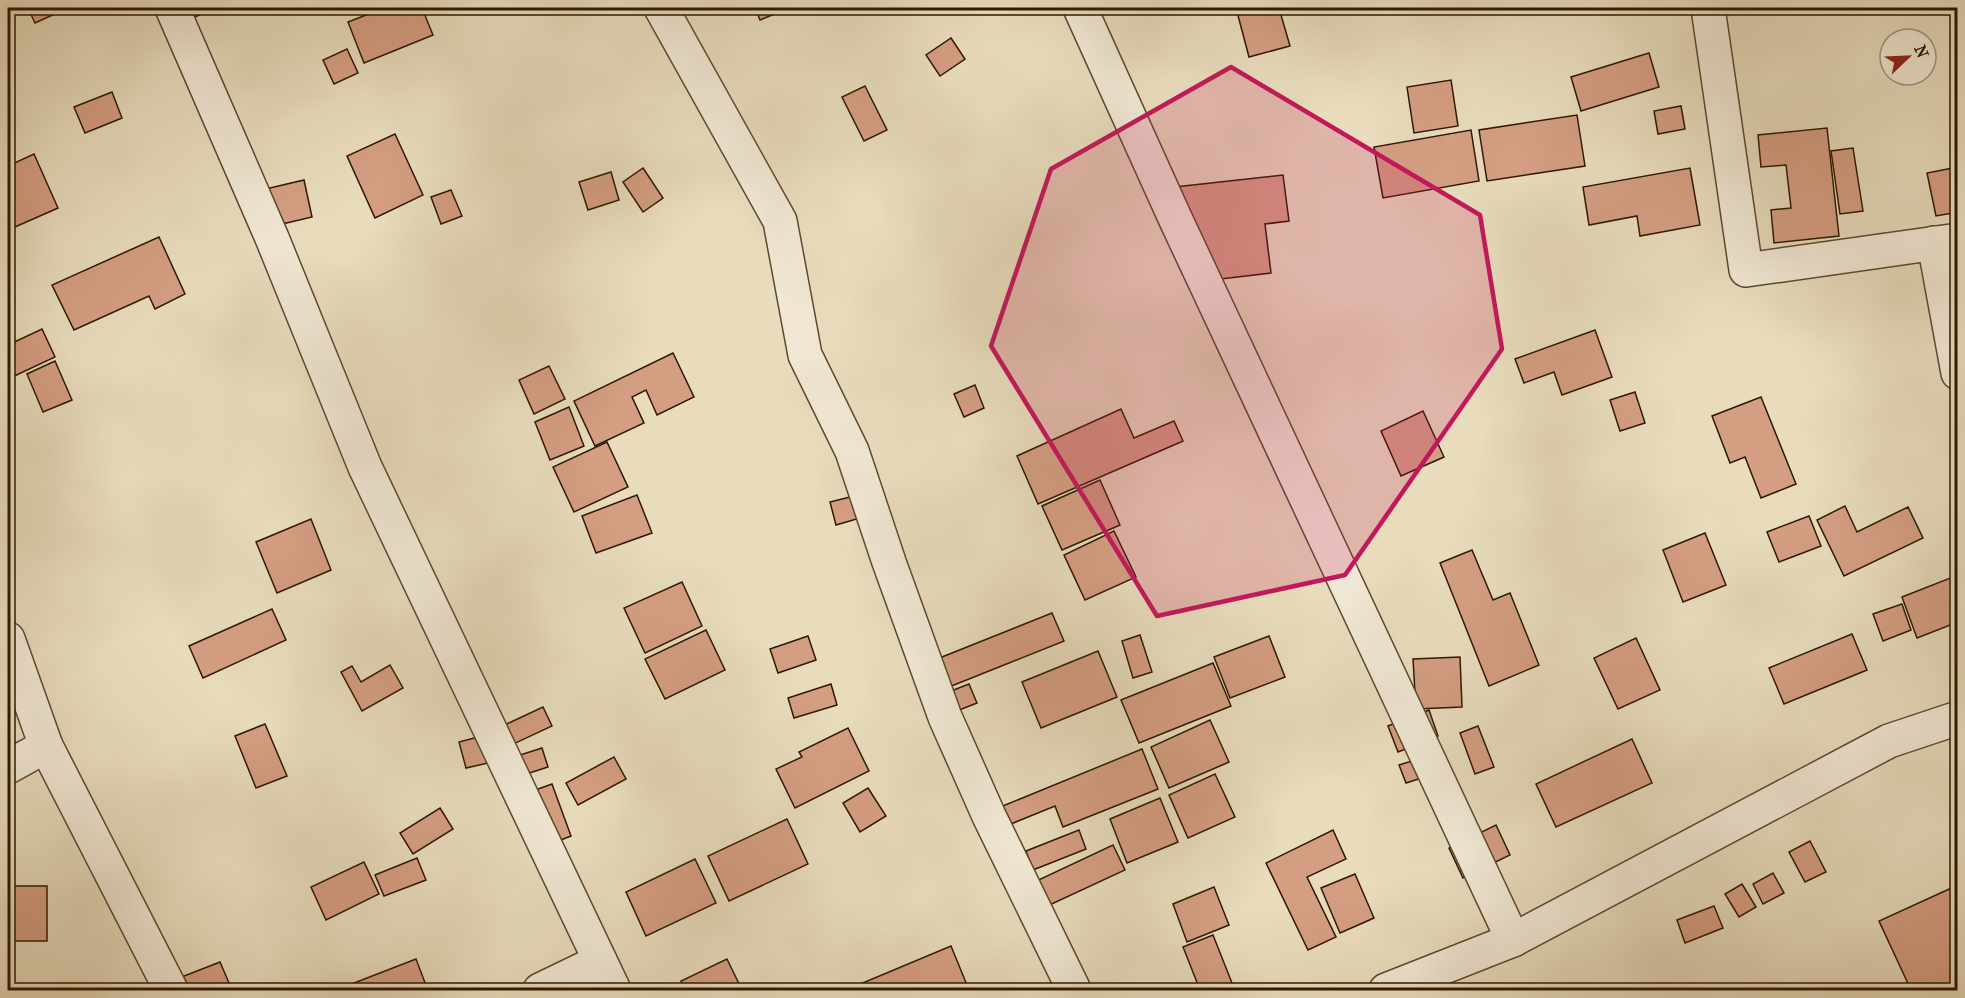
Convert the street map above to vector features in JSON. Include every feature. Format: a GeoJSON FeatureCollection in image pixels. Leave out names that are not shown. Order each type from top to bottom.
{"type":"FeatureCollection","features":[{"type":"Feature","properties":{"kind":"street"},"geometry":{"type":"LineString","coordinates":[[172,8],[272,238],[365,466],[614,990]]}},
{"type":"Feature","properties":{"kind":"street"},"geometry":{"type":"LineString","coordinates":[[661,8],[780,221],[805,354],[852,451],[945,717],[989,816],[1074,990]]}},
{"type":"Feature","properties":{"kind":"street"},"geometry":{"type":"LineString","coordinates":[[1080,8],[1175,218],[1514,940]]}},
{"type":"Feature","properties":{"kind":"street"},"geometry":{"type":"LineString","coordinates":[[1708,8],[1746,270],[1946,241],[1958,373]]}},
{"type":"Feature","properties":{"kind":"street"},"geometry":{"type":"LineString","coordinates":[[8,639],[46,746],[171,990]]}},
{"type":"Feature","properties":{"kind":"street"},"geometry":{"type":"LineString","coordinates":[[1386,990],[1514,940],[1889,741],[1958,718]]}},
{"type":"Feature","properties":{"kind":"street"},"geometry":{"type":"LineString","coordinates":[[8,767],[46,746]]}},
{"type":"Feature","properties":{"kind":"street"},"geometry":{"type":"LineString","coordinates":[[540,990],[600,961]]}},
{"type":"Feature","properties":{"kind":"highlighted area"},"geometry":{"type":"Polygon","coordinates":[[[1231,67],[1480,215],[1502,349],[1345,575],[1157,616],[991,346],[1051,169],[1231,67]]]}},
{"type":"Feature","properties":{"kind":"building"},"geometry":{"type":"Polygon","coordinates":[[[28,8],[68,8],[35,23],[28,8]]]}},
{"type":"Feature","properties":{"kind":"building"},"geometry":{"type":"Polygon","coordinates":[[[158,8],[215,8],[168,29],[158,8]]]}},
{"type":"Feature","properties":{"kind":"building"},"geometry":{"type":"Polygon","coordinates":[[[384,8],[422,8],[433,35],[364,63],[348,22],[384,8]]]}},
{"type":"Feature","properties":{"kind":"building"},"geometry":{"type":"Polygon","coordinates":[[[755,8],[789,8],[760,20],[755,8]]]}},
{"type":"Feature","properties":{"kind":"building"},"geometry":{"type":"Polygon","coordinates":[[[1236,8],[1279,8],[1290,46],[1249,57],[1236,8]]]}},
{"type":"Feature","properties":{"kind":"building"},"geometry":{"type":"Polygon","coordinates":[[[951,38],[965,59],[940,76],[926,55],[951,38]]]}},
{"type":"Feature","properties":{"kind":"building"},"geometry":{"type":"Polygon","coordinates":[[[347,49],[358,73],[334,84],[323,60],[347,49]]]}},
{"type":"Feature","properties":{"kind":"building"},"geometry":{"type":"Polygon","coordinates":[[[1649,53],[1659,87],[1581,111],[1571,77],[1649,53]]]}},
{"type":"Feature","properties":{"kind":"building"},"geometry":{"type":"Polygon","coordinates":[[[1451,80],[1458,126],[1414,133],[1407,87],[1451,80]]]}},
{"type":"Feature","properties":{"kind":"building"},"geometry":{"type":"Polygon","coordinates":[[[865,86],[887,130],[864,141],[842,97],[865,86]]]}},
{"type":"Feature","properties":{"kind":"building"},"geometry":{"type":"Polygon","coordinates":[[[112,92],[122,118],[85,133],[74,107],[112,92]]]}},
{"type":"Feature","properties":{"kind":"building"},"geometry":{"type":"Polygon","coordinates":[[[1681,106],[1685,129],[1658,134],[1654,111],[1681,106]]]}},
{"type":"Feature","properties":{"kind":"building"},"geometry":{"type":"Polygon","coordinates":[[[1577,115],[1585,166],[1487,181],[1479,130],[1577,115]]]}},
{"type":"Feature","properties":{"kind":"building"},"geometry":{"type":"Polygon","coordinates":[[[1827,128],[1839,236],[1774,243],[1771,210],[1791,208],[1786,165],[1761,167],[1758,135],[1827,128]]]}},
{"type":"Feature","properties":{"kind":"building"},"geometry":{"type":"Polygon","coordinates":[[[1471,130],[1479,181],[1383,198],[1374,147],[1471,130]]]}},
{"type":"Feature","properties":{"kind":"building"},"geometry":{"type":"Polygon","coordinates":[[[395,134],[423,195],[375,218],[347,156],[395,134]]]}},
{"type":"Feature","properties":{"kind":"building"},"geometry":{"type":"Polygon","coordinates":[[[1853,148],[1863,211],[1840,214],[1831,151],[1853,148]]]}},
{"type":"Feature","properties":{"kind":"building"},"geometry":{"type":"Polygon","coordinates":[[[34,154],[58,208],[8,230],[8,166],[34,154]]]}},
{"type":"Feature","properties":{"kind":"building"},"geometry":{"type":"Polygon","coordinates":[[[1958,167],[1958,212],[1936,216],[1927,173],[1958,167]]]}},
{"type":"Feature","properties":{"kind":"building"},"geometry":{"type":"Polygon","coordinates":[[[643,168],[663,198],[643,212],[623,182],[643,168]]]}},
{"type":"Feature","properties":{"kind":"building"},"geometry":{"type":"Polygon","coordinates":[[[1690,168],[1700,225],[1640,236],[1637,216],[1589,225],[1583,187],[1690,168]]]}},
{"type":"Feature","properties":{"kind":"building"},"geometry":{"type":"Polygon","coordinates":[[[611,172],[619,200],[588,210],[579,182],[611,172]]]}},
{"type":"Feature","properties":{"kind":"building"},"geometry":{"type":"Polygon","coordinates":[[[1283,175],[1289,221],[1265,224],[1271,273],[1187,283],[1175,187],[1283,175]]]}},
{"type":"Feature","properties":{"kind":"building"},"geometry":{"type":"Polygon","coordinates":[[[304,180],[312,217],[257,230],[249,193],[304,180]]]}},
{"type":"Feature","properties":{"kind":"building"},"geometry":{"type":"Polygon","coordinates":[[[451,190],[462,216],[441,224],[431,197],[451,190]]]}},
{"type":"Feature","properties":{"kind":"building"},"geometry":{"type":"Polygon","coordinates":[[[159,237],[185,294],[155,309],[149,296],[74,330],[52,285],[159,237]]]}},
{"type":"Feature","properties":{"kind":"building"},"geometry":{"type":"Polygon","coordinates":[[[42,329],[55,357],[8,379],[8,345],[42,329]]]}},
{"type":"Feature","properties":{"kind":"building"},"geometry":{"type":"Polygon","coordinates":[[[1595,330],[1612,377],[1562,395],[1554,372],[1524,383],[1515,359],[1595,330]]]}},
{"type":"Feature","properties":{"kind":"building"},"geometry":{"type":"Polygon","coordinates":[[[673,353],[694,397],[657,415],[646,390],[632,397],[644,423],[595,446],[574,401],[673,353]]]}},
{"type":"Feature","properties":{"kind":"building"},"geometry":{"type":"Polygon","coordinates":[[[55,361],[72,400],[43,412],[27,374],[55,361]]]}},
{"type":"Feature","properties":{"kind":"building"},"geometry":{"type":"Polygon","coordinates":[[[549,366],[565,399],[534,414],[519,380],[549,366]]]}},
{"type":"Feature","properties":{"kind":"building"},"geometry":{"type":"Polygon","coordinates":[[[975,385],[984,408],[964,417],[954,394],[975,385]]]}},
{"type":"Feature","properties":{"kind":"building"},"geometry":{"type":"Polygon","coordinates":[[[1635,392],[1645,423],[1620,431],[1610,400],[1635,392]]]}},
{"type":"Feature","properties":{"kind":"building"},"geometry":{"type":"Polygon","coordinates":[[[1761,397],[1796,484],[1761,498],[1745,457],[1730,463],[1712,416],[1761,397]]]}},
{"type":"Feature","properties":{"kind":"building"},"geometry":{"type":"Polygon","coordinates":[[[569,407],[584,446],[550,460],[535,422],[569,407]]]}},
{"type":"Feature","properties":{"kind":"building"},"geometry":{"type":"Polygon","coordinates":[[[1121,409],[1134,438],[1174,421],[1183,441],[1038,504],[1017,456],[1121,409]]]}},
{"type":"Feature","properties":{"kind":"building"},"geometry":{"type":"Polygon","coordinates":[[[1423,411],[1444,457],[1401,476],[1381,431],[1423,411]]]}},
{"type":"Feature","properties":{"kind":"building"},"geometry":{"type":"Polygon","coordinates":[[[607,442],[628,487],[574,512],[553,467],[607,442]]]}},
{"type":"Feature","properties":{"kind":"building"},"geometry":{"type":"Polygon","coordinates":[[[1100,480],[1120,525],[1062,550],[1042,506],[1100,480]]]}},
{"type":"Feature","properties":{"kind":"building"},"geometry":{"type":"Polygon","coordinates":[[[637,495],[652,533],[596,553],[582,516],[637,495]]]}},
{"type":"Feature","properties":{"kind":"building"},"geometry":{"type":"Polygon","coordinates":[[[854,496],[860,518],[836,525],[830,502],[854,496]]]}},
{"type":"Feature","properties":{"kind":"building"},"geometry":{"type":"Polygon","coordinates":[[[1845,506],[1857,532],[1908,507],[1923,538],[1844,576],[1817,520],[1845,506]]]}},
{"type":"Feature","properties":{"kind":"building"},"geometry":{"type":"Polygon","coordinates":[[[1809,516],[1821,546],[1779,562],[1767,532],[1809,516]]]}},
{"type":"Feature","properties":{"kind":"building"},"geometry":{"type":"Polygon","coordinates":[[[311,519],[331,570],[277,593],[256,542],[311,519]]]}},
{"type":"Feature","properties":{"kind":"building"},"geometry":{"type":"Polygon","coordinates":[[[1114,531],[1136,577],[1085,600],[1064,555],[1114,531]]]}},
{"type":"Feature","properties":{"kind":"building"},"geometry":{"type":"Polygon","coordinates":[[[1705,533],[1726,585],[1683,602],[1663,550],[1705,533]]]}},
{"type":"Feature","properties":{"kind":"building"},"geometry":{"type":"Polygon","coordinates":[[[1472,550],[1493,600],[1510,593],[1539,665],[1489,686],[1440,563],[1472,550]]]}},
{"type":"Feature","properties":{"kind":"building"},"geometry":{"type":"Polygon","coordinates":[[[1958,575],[1958,622],[1917,638],[1902,597],[1958,575]]]}},
{"type":"Feature","properties":{"kind":"building"},"geometry":{"type":"Polygon","coordinates":[[[682,582],[702,626],[645,653],[624,608],[682,582]]]}},
{"type":"Feature","properties":{"kind":"building"},"geometry":{"type":"Polygon","coordinates":[[[1902,604],[1911,630],[1883,641],[1873,614],[1902,604]]]}},
{"type":"Feature","properties":{"kind":"building"},"geometry":{"type":"Polygon","coordinates":[[[272,609],[286,640],[203,678],[189,646],[272,609]]]}},
{"type":"Feature","properties":{"kind":"building"},"geometry":{"type":"Polygon","coordinates":[[[1052,613],[1064,641],[929,695],[917,667],[1052,613]]]}},
{"type":"Feature","properties":{"kind":"building"},"geometry":{"type":"Polygon","coordinates":[[[706,630],[725,670],[665,699],[645,659],[706,630]]]}},
{"type":"Feature","properties":{"kind":"building"},"geometry":{"type":"Polygon","coordinates":[[[1852,634],[1867,670],[1784,704],[1769,668],[1852,634]]]}},
{"type":"Feature","properties":{"kind":"building"},"geometry":{"type":"Polygon","coordinates":[[[1140,635],[1152,672],[1133,678],[1122,641],[1140,635]]]}},
{"type":"Feature","properties":{"kind":"building"},"geometry":{"type":"Polygon","coordinates":[[[808,636],[816,660],[778,673],[770,649],[808,636]]]}},
{"type":"Feature","properties":{"kind":"building"},"geometry":{"type":"Polygon","coordinates":[[[1269,636],[1285,677],[1230,698],[1214,657],[1269,636]]]}},
{"type":"Feature","properties":{"kind":"building"},"geometry":{"type":"Polygon","coordinates":[[[1636,638],[1660,690],[1618,709],[1594,658],[1636,638]]]}},
{"type":"Feature","properties":{"kind":"building"},"geometry":{"type":"Polygon","coordinates":[[[1098,651],[1117,697],[1041,728],[1022,682],[1098,651]]]}},
{"type":"Feature","properties":{"kind":"building"},"geometry":{"type":"Polygon","coordinates":[[[1460,657],[1462,707],[1416,709],[1413,659],[1460,657]]]}},
{"type":"Feature","properties":{"kind":"building"},"geometry":{"type":"Polygon","coordinates":[[[1213,663],[1231,706],[1139,743],[1121,700],[1213,663]]]}},
{"type":"Feature","properties":{"kind":"building"},"geometry":{"type":"Polygon","coordinates":[[[390,665],[403,688],[362,711],[341,672],[352,666],[361,682],[390,665]]]}},
{"type":"Feature","properties":{"kind":"building"},"geometry":{"type":"Polygon","coordinates":[[[831,684],[837,705],[794,718],[788,698],[831,684]]]}},
{"type":"Feature","properties":{"kind":"building"},"geometry":{"type":"Polygon","coordinates":[[[969,684],[977,703],[954,712],[946,693],[969,684]]]}},
{"type":"Feature","properties":{"kind":"building"},"geometry":{"type":"Polygon","coordinates":[[[543,707],[552,726],[507,747],[498,728],[543,707]]]}},
{"type":"Feature","properties":{"kind":"building"},"geometry":{"type":"Polygon","coordinates":[[[1429,710],[1438,736],[1398,752],[1388,726],[1429,710]]]}},
{"type":"Feature","properties":{"kind":"building"},"geometry":{"type":"Polygon","coordinates":[[[1210,720],[1229,762],[1169,788],[1151,747],[1210,720]]]}},
{"type":"Feature","properties":{"kind":"building"},"geometry":{"type":"Polygon","coordinates":[[[265,724],[287,776],[256,788],[235,736],[265,724]]]}},
{"type":"Feature","properties":{"kind":"building"},"geometry":{"type":"Polygon","coordinates":[[[1478,726],[1494,767],[1475,774],[1460,733],[1478,726]]]}},
{"type":"Feature","properties":{"kind":"building"},"geometry":{"type":"Polygon","coordinates":[[[848,728],[869,771],[795,808],[776,769],[802,757],[799,752],[848,728]]]}},
{"type":"Feature","properties":{"kind":"building"},"geometry":{"type":"Polygon","coordinates":[[[482,736],[488,763],[466,768],[459,742],[482,736]]]}},
{"type":"Feature","properties":{"kind":"building"},"geometry":{"type":"Polygon","coordinates":[[[1632,739],[1652,783],[1556,827],[1536,784],[1632,739]]]}},
{"type":"Feature","properties":{"kind":"building"},"geometry":{"type":"Polygon","coordinates":[[[542,748],[548,767],[517,777],[511,758],[542,748]]]}},
{"type":"Feature","properties":{"kind":"building"},"geometry":{"type":"Polygon","coordinates":[[[1142,749],[1158,789],[1063,827],[1055,806],[1006,826],[998,808],[1142,749]]]}},
{"type":"Feature","properties":{"kind":"building"},"geometry":{"type":"Polygon","coordinates":[[[1428,756],[1434,774],[1406,783],[1399,765],[1428,756]]]}},
{"type":"Feature","properties":{"kind":"building"},"geometry":{"type":"Polygon","coordinates":[[[614,757],[626,779],[578,805],[566,783],[614,757]]]}},
{"type":"Feature","properties":{"kind":"building"},"geometry":{"type":"Polygon","coordinates":[[[1215,774],[1235,817],[1188,838],[1169,795],[1215,774]]]}},
{"type":"Feature","properties":{"kind":"building"},"geometry":{"type":"Polygon","coordinates":[[[552,784],[571,836],[535,850],[516,797],[552,784]]]}},
{"type":"Feature","properties":{"kind":"building"},"geometry":{"type":"Polygon","coordinates":[[[868,788],[886,816],[860,832],[843,803],[868,788]]]}},
{"type":"Feature","properties":{"kind":"building"},"geometry":{"type":"Polygon","coordinates":[[[1160,798],[1178,842],[1127,863],[1110,819],[1160,798]]]}},
{"type":"Feature","properties":{"kind":"building"},"geometry":{"type":"Polygon","coordinates":[[[440,808],[453,829],[413,854],[400,833],[440,808]]]}},
{"type":"Feature","properties":{"kind":"building"},"geometry":{"type":"Polygon","coordinates":[[[787,819],[808,864],[729,901],[708,856],[787,819]]]}},
{"type":"Feature","properties":{"kind":"building"},"geometry":{"type":"Polygon","coordinates":[[[1496,825],[1510,855],[1463,878],[1449,848],[1496,825]]]}},
{"type":"Feature","properties":{"kind":"building"},"geometry":{"type":"Polygon","coordinates":[[[1079,830],[1086,849],[1033,870],[1026,851],[1079,830]]]}},
{"type":"Feature","properties":{"kind":"building"},"geometry":{"type":"Polygon","coordinates":[[[1333,830],[1346,859],[1307,877],[1336,937],[1308,950],[1266,863],[1333,830]]]}},
{"type":"Feature","properties":{"kind":"building"},"geometry":{"type":"Polygon","coordinates":[[[1810,841],[1826,872],[1805,882],[1789,852],[1810,841]]]}},
{"type":"Feature","properties":{"kind":"building"},"geometry":{"type":"Polygon","coordinates":[[[1113,845],[1125,870],[1043,908],[1032,883],[1113,845]]]}},
{"type":"Feature","properties":{"kind":"building"},"geometry":{"type":"Polygon","coordinates":[[[417,858],[426,880],[384,896],[375,875],[417,858]]]}},
{"type":"Feature","properties":{"kind":"building"},"geometry":{"type":"Polygon","coordinates":[[[695,859],[716,903],[646,936],[626,892],[695,859]]]}},
{"type":"Feature","properties":{"kind":"building"},"geometry":{"type":"Polygon","coordinates":[[[364,862],[379,894],[326,920],[311,887],[364,862]]]}},
{"type":"Feature","properties":{"kind":"building"},"geometry":{"type":"Polygon","coordinates":[[[1773,873],[1784,893],[1763,904],[1753,884],[1773,873]]]}},
{"type":"Feature","properties":{"kind":"building"},"geometry":{"type":"Polygon","coordinates":[[[1355,874],[1374,918],[1340,933],[1321,888],[1355,874]]]}},
{"type":"Feature","properties":{"kind":"building"},"geometry":{"type":"Polygon","coordinates":[[[1742,884],[1756,907],[1739,917],[1725,894],[1742,884]]]}},
{"type":"Feature","properties":{"kind":"building"},"geometry":{"type":"Polygon","coordinates":[[[1958,885],[1958,980],[1935,990],[1911,990],[1879,921],[1958,885]]]}},
{"type":"Feature","properties":{"kind":"building"},"geometry":{"type":"Polygon","coordinates":[[[12,886],[47,886],[47,941],[11,941],[12,886]]]}},
{"type":"Feature","properties":{"kind":"building"},"geometry":{"type":"Polygon","coordinates":[[[1214,887],[1229,925],[1187,942],[1173,904],[1214,887]]]}},
{"type":"Feature","properties":{"kind":"building"},"geometry":{"type":"Polygon","coordinates":[[[1714,906],[1723,928],[1685,943],[1677,920],[1714,906]]]}},
{"type":"Feature","properties":{"kind":"building"},"geometry":{"type":"Polygon","coordinates":[[[1213,935],[1232,983],[1214,990],[1200,990],[1183,947],[1213,935]]]}},
{"type":"Feature","properties":{"kind":"building"},"geometry":{"type":"Polygon","coordinates":[[[951,946],[969,990],[846,990],[951,946]]]}},
{"type":"Feature","properties":{"kind":"building"},"geometry":{"type":"Polygon","coordinates":[[[416,959],[427,988],[421,990],[336,990],[416,959]]]}},
{"type":"Feature","properties":{"kind":"building"},"geometry":{"type":"Polygon","coordinates":[[[727,959],[742,990],[686,990],[681,981],[727,959]]]}},
{"type":"Feature","properties":{"kind":"building"},"geometry":{"type":"Polygon","coordinates":[[[220,962],[232,990],[178,990],[174,980],[220,962]]]}}]}
